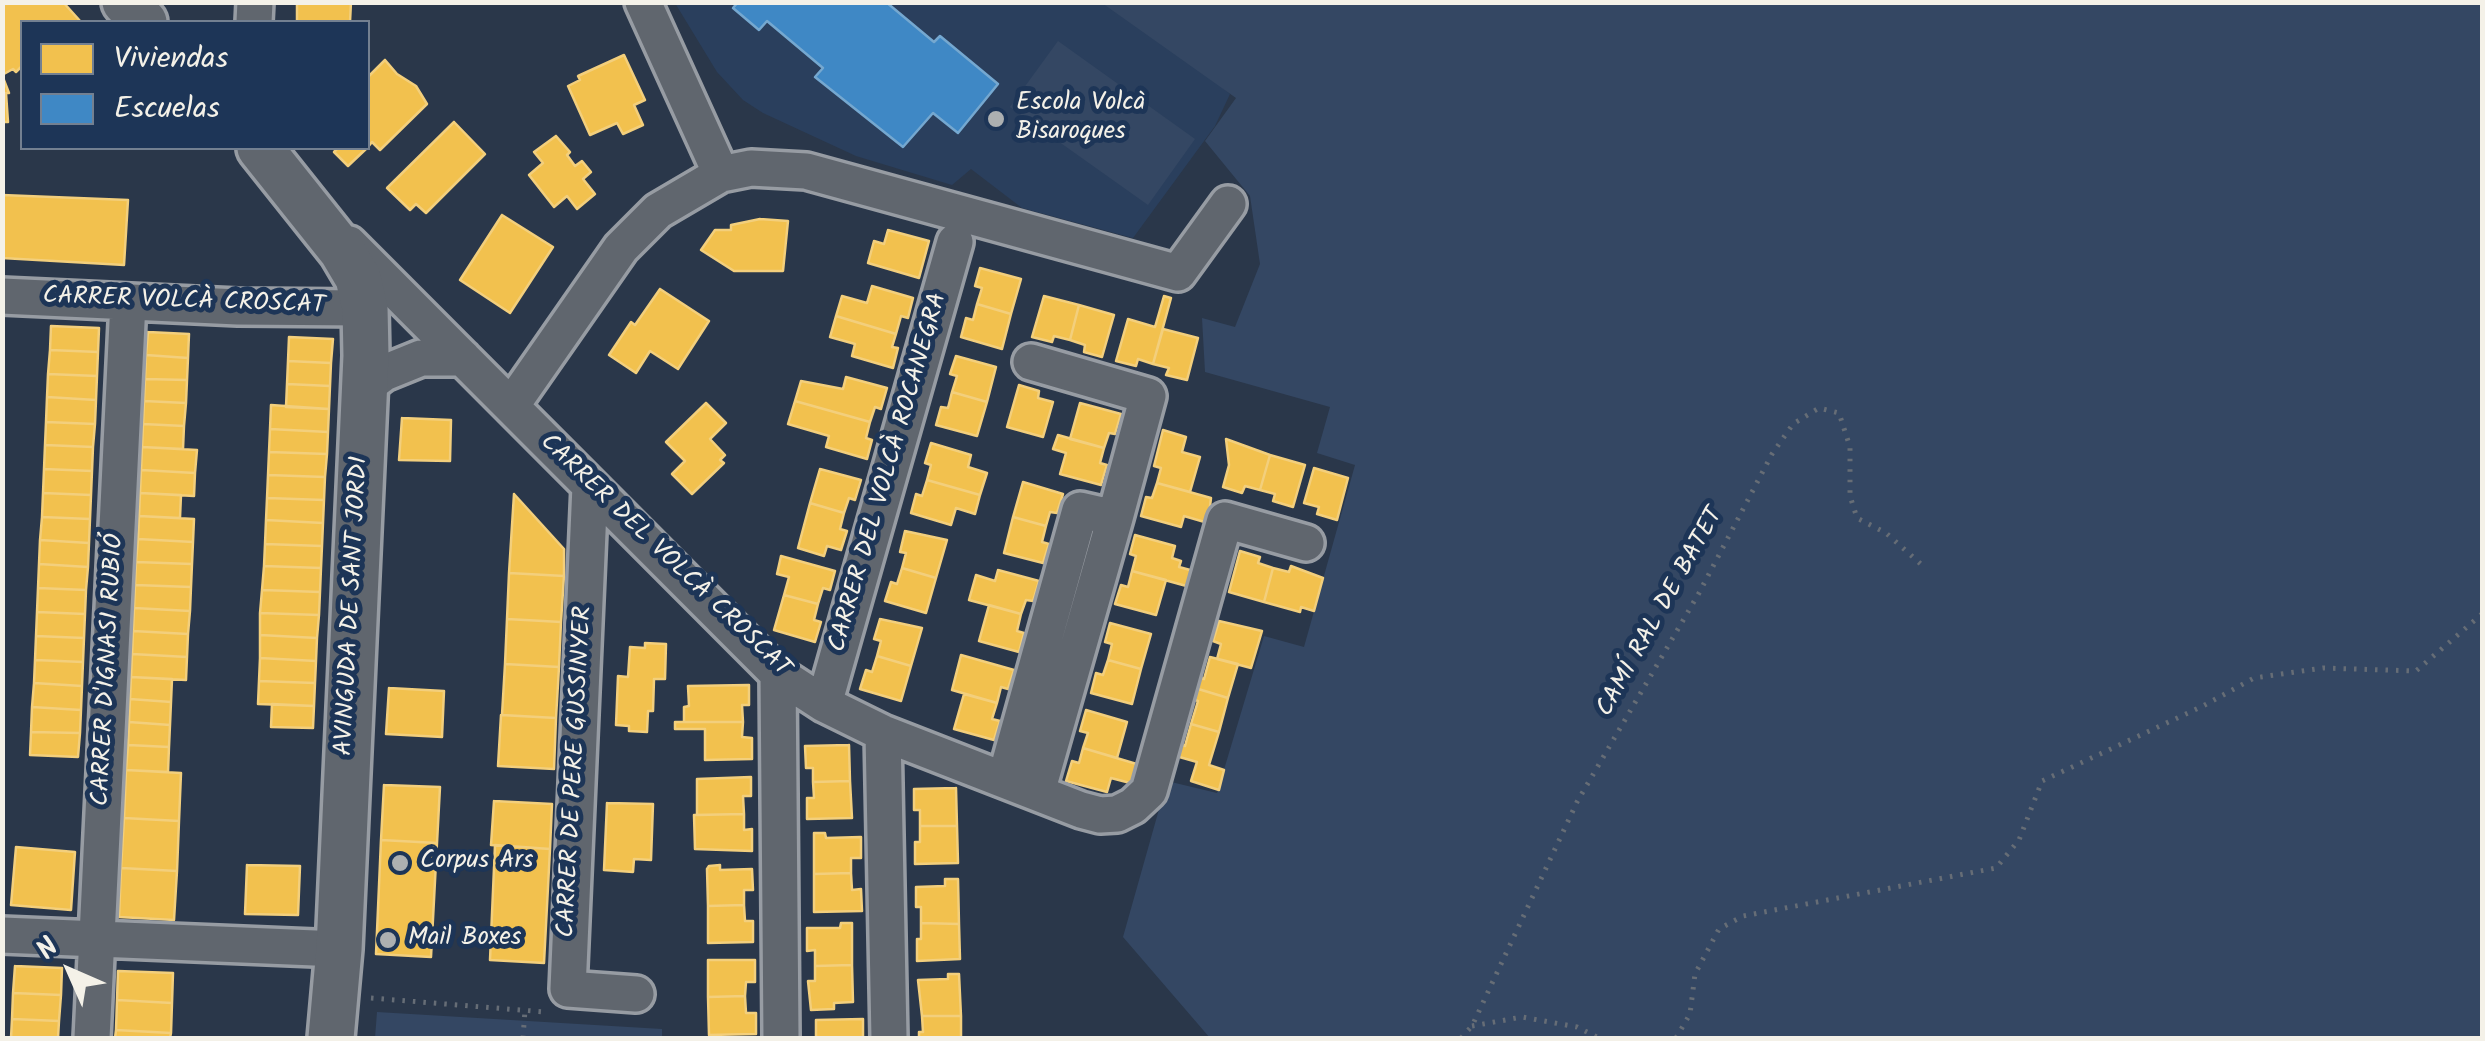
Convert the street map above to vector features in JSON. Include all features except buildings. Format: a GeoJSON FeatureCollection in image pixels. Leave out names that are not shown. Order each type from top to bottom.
{"type":"FeatureCollection","features":[{"type":"Feature","properties":{"kind":"main road","name":"AVINGUDA DE SANT JORDI"},"geometry":{"type":"LineString","coordinates":[[262,150],[342,251],[358,278],[366,308],[339,949],[332,1017]]}},
{"type":"Feature","properties":{"kind":"street"},"geometry":{"type":"LineString","coordinates":[[643,2],[721,174]]}},
{"type":"Feature","properties":{"kind":"street"},"geometry":{"type":"LineString","coordinates":[[512,406],[621,248],[658,212],[721,174],[751,168],[806,172],[1178,273],[1228,204]]}},
{"type":"Feature","properties":{"kind":"street","name":"CARRER DEL VOLCÀ CROSCAT"},"geometry":{"type":"LineString","coordinates":[[298,194],[778,674],[824,704],[882,732],[1100,816],[1134,806],[1149,791],[1225,520],[1306,543]]}},
{"type":"Feature","properties":{"kind":"street","name":"CARRER DEL VOLCÀ ROCANEGRA"},"geometry":{"type":"LineString","coordinates":[[824,704],[955,242]]}},
{"type":"Feature","properties":{"kind":"street","name":"CARRER VOLCÀ CROSCAT"},"geometry":{"type":"LineString","coordinates":[[2,296],[238,307],[366,308]]}},
{"type":"Feature","properties":{"kind":"street","name":"CARRER D'IGNASI RUBIÓ"},"geometry":{"type":"LineString","coordinates":[[92,1038],[128,302]]}},
{"type":"Feature","properties":{"kind":"street"},"geometry":{"type":"LineString","coordinates":[[364,388],[384,374],[422,358],[463,358]]}},
{"type":"Feature","properties":{"kind":"street"},"geometry":{"type":"LineString","coordinates":[[1021,786],[1115,518],[1148,396],[1032,362]]}},
{"type":"Feature","properties":{"kind":"street","name":"CARRER DE PERE GUSSINYER"},"geometry":{"type":"LineString","coordinates":[[568,989],[590,486]]}},
{"type":"Feature","properties":{"kind":"street"},"geometry":{"type":"LineString","coordinates":[[778,674],[781,1038]]}},
{"type":"Feature","properties":{"kind":"street"},"geometry":{"type":"LineString","coordinates":[[882,732],[890,1038]]}},
{"type":"Feature","properties":{"kind":"street"},"geometry":{"type":"LineString","coordinates":[[2,935],[339,949]]}},
{"type":"Feature","properties":{"kind":"street"},"geometry":{"type":"LineString","coordinates":[[568,989],[636,994]]}},
{"type":"Feature","properties":{"kind":"path","name":"CAMÍ RAL DE BATET"},"geometry":{"type":"LineString","coordinates":[[1461,1038],[1472,1026],[1577,802],[1699,593],[1772,454],[1793,424],[1818,408],[1838,413],[1850,447],[1850,496],[1857,518],[1886,534],[1923,566]]}},
{"type":"Feature","properties":{"kind":"path"},"geometry":{"type":"LineString","coordinates":[[1676,1038],[1690,1014],[1695,974],[1719,929],[1731,922],[1744,916],[1996,868],[2019,840],[2042,781],[2254,678],[2322,668],[2416,670],[2482,614]]}},
{"type":"Feature","properties":{"kind":"path"},"geometry":{"type":"LineString","coordinates":[[332,1017],[525,1010],[566,1013],[568,989]]}},
{"type":"Feature","properties":{"kind":"path"},"geometry":{"type":"LineString","coordinates":[[523,1038],[525,1010]]}},
{"type":"Feature","properties":{"kind":"path"},"geometry":{"type":"LineString","coordinates":[[1472,1026],[1522,1017],[1577,1027],[1599,1038]]}},
{"type":"Feature","properties":{"kind":"shaded area","name":"Escola Volcà Bisaroques"},"geometry":{"type":"Polygon","coordinates":[[[675,3],[1109,3],[1185,54],[1230,94],[1215,126],[1133,238],[1022,208],[971,169],[952,185],[856,156],[763,113],[743,100],[717,72],[675,3]]]}},
{"type":"Feature","properties":{"kind":"shaded area"},"geometry":{"type":"Polygon","coordinates":[[[1102,3],[2482,3],[2482,1038],[1210,1038],[1123,937],[1167,781],[1217,793],[1264,636],[1304,647],[1355,465],[1317,453],[1330,407],[1205,372],[1202,318],[1235,327],[1260,264],[1250,196],[1205,141],[1236,98],[1102,3]]]}},
{"type":"Feature","properties":{"kind":"shaded area"},"geometry":{"type":"Polygon","coordinates":[[[1058,41],[1195,139],[1148,205],[1010,107],[1058,41]]]}},
{"type":"Feature","properties":{"kind":"shaded area"},"geometry":{"type":"Polygon","coordinates":[[[377,1012],[662,1029],[662,1038],[375,1038],[377,1012]]]}},
{"type":"Feature","properties":{"kind":"place","name":"Escola Volcà Bisaroques"},"geometry":{"type":"Point","coordinates":[996,119]}},
{"type":"Feature","properties":{"kind":"place","name":"Corpus Ars"},"geometry":{"type":"Point","coordinates":[400,863]}},
{"type":"Feature","properties":{"kind":"place","name":"Mail Boxes"},"geometry":{"type":"Point","coordinates":[388,940]}}]}
